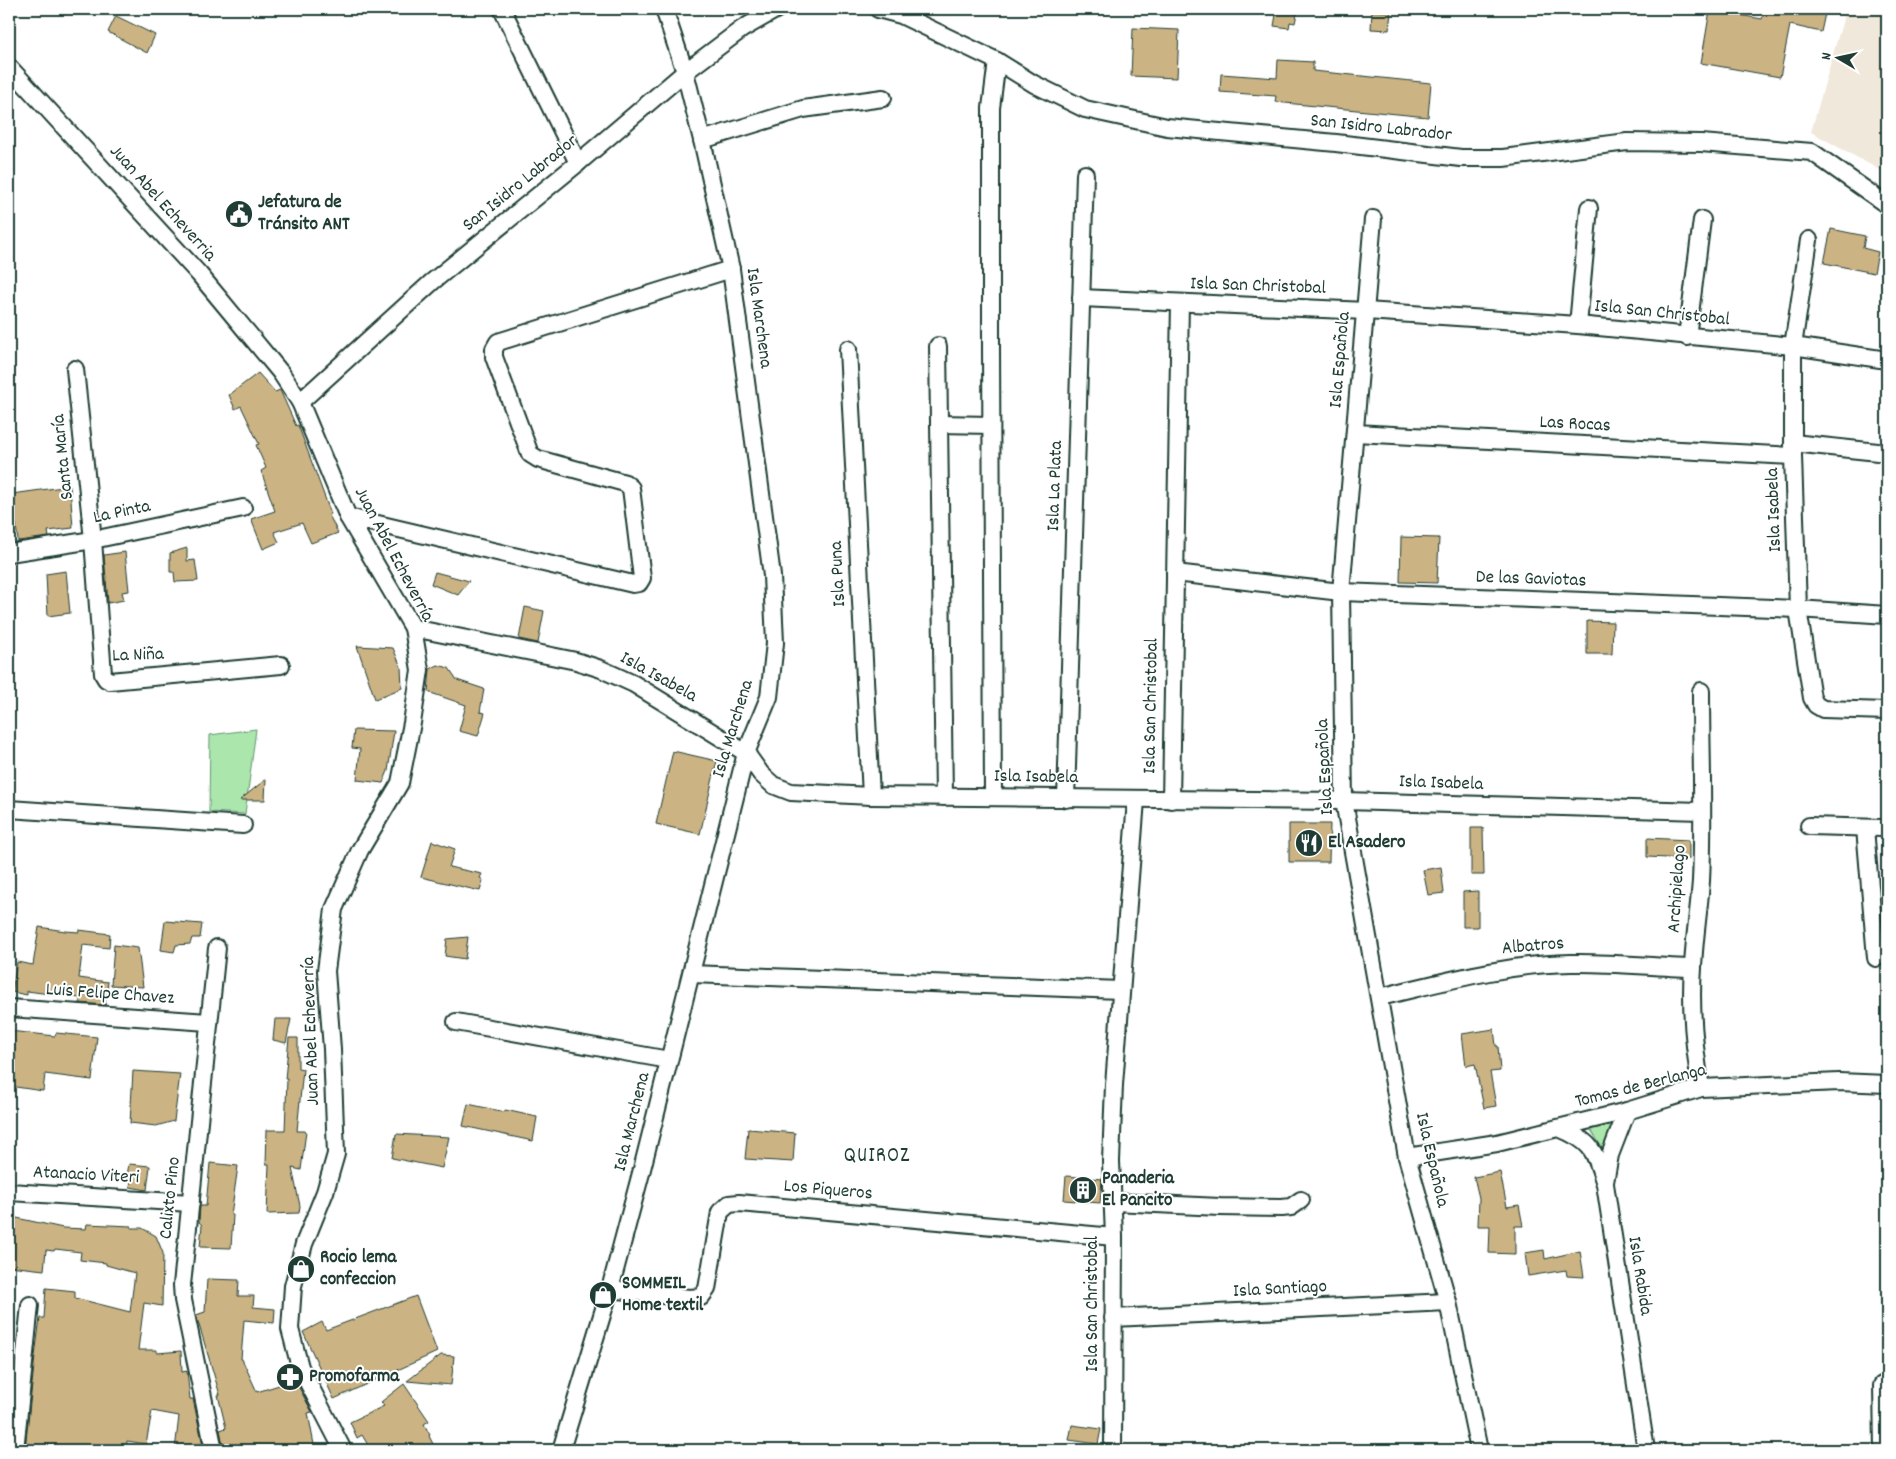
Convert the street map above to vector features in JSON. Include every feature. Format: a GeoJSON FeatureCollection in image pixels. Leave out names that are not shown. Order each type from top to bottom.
{"type":"FeatureCollection","features":[{"type":"Feature","properties":{"kind":"street"},"geometry":{"type":"LineString","coordinates":[[502,9],[578,163]]}},
{"type":"Feature","properties":{"kind":"street","name":"Isla Marchena"},"geometry":{"type":"LineString","coordinates":[[561,1450],[610,1289],[641,1173],[746,753],[769,697],[775,643],[772,576],[731,269],[685,72],[664,9]]}},
{"type":"Feature","properties":{"kind":"street","name":"San Isidro Labrador"},"geometry":{"type":"LineString","coordinates":[[300,402],[432,282],[578,163],[685,72],[742,29],[777,9]]}},
{"type":"Feature","properties":{"kind":"street","name":"San Isidro Labrador"},"geometry":{"type":"LineString","coordinates":[[878,9],[901,15],[997,61],[1034,84],[1085,109],[1167,128],[1336,143],[1461,158],[1503,158],[1627,142],[1701,143],[1812,152],[1887,205]]}},
{"type":"Feature","properties":{"kind":"street"},"geometry":{"type":"LineString","coordinates":[[993,797],[991,108],[997,61]]}},
{"type":"Feature","properties":{"kind":"street","name":"Juan Abel Echeverria"},"geometry":{"type":"LineString","coordinates":[[9,67],[199,274],[281,374]]}},
{"type":"Feature","properties":{"kind":"street"},"geometry":{"type":"LineString","coordinates":[[702,140],[803,108],[883,98]]}},
{"type":"Feature","properties":{"kind":"street","name":"Isla La Plata"},"geometry":{"type":"LineString","coordinates":[[1066,799],[1085,174]]}},
{"type":"Feature","properties":{"kind":"street"},"geometry":{"type":"LineString","coordinates":[[1578,326],[1589,208]]}},
{"type":"Feature","properties":{"kind":"street","name":"Isla Española"},"geometry":{"type":"LineString","coordinates":[[1373,218],[1341,592],[1344,801],[1407,1157],[1448,1302],[1479,1450]]}},
{"type":"Feature","properties":{"kind":"street"},"geometry":{"type":"LineString","coordinates":[[1687,337],[1702,220]]}},
{"type":"Feature","properties":{"kind":"street","name":"Isla Isabela"},"geometry":{"type":"LineString","coordinates":[[1809,240],[1793,346],[1793,450],[1798,609],[1812,698],[1816,705],[1823,709],[1887,711]]}},
{"type":"Feature","properties":{"kind":"street"},"geometry":{"type":"LineString","coordinates":[[348,517],[633,584],[639,583],[642,578],[631,488],[625,483],[538,459],[530,454],[494,357],[494,349],[498,342],[731,269]]}},
{"type":"Feature","properties":{"kind":"street"},"geometry":{"type":"LineString","coordinates":[[1081,298],[1180,302]]}},
{"type":"Feature","properties":{"kind":"street","name":"Isla San Christobal"},"geometry":{"type":"LineString","coordinates":[[1170,800],[1180,302],[1366,311],[1578,326],[1793,346],[1887,360]]}},
{"type":"Feature","properties":{"kind":"street"},"geometry":{"type":"LineString","coordinates":[[938,346],[944,797]]}},
{"type":"Feature","properties":{"kind":"street","name":"Isla Puna"},"geometry":{"type":"LineString","coordinates":[[848,349],[871,796]]}},
{"type":"Feature","properties":{"kind":"street","name":"Santa María"},"geometry":{"type":"LineString","coordinates":[[75,369],[93,540]]}},
{"type":"Feature","properties":{"kind":"street","name":"Juan Abel Echeverría"},"geometry":{"type":"LineString","coordinates":[[281,374],[300,402],[348,517],[413,628],[420,670],[400,783],[360,850],[334,909],[326,972],[332,1049],[336,1154],[326,1192],[304,1244],[293,1286],[290,1329],[300,1366],[343,1450]]}},
{"type":"Feature","properties":{"kind":"street"},"geometry":{"type":"LineString","coordinates":[[939,424],[991,425]]}},
{"type":"Feature","properties":{"kind":"street","name":"Las Rocas"},"geometry":{"type":"LineString","coordinates":[[1355,433],[1887,453]]}},
{"type":"Feature","properties":{"kind":"street","name":"La Pinta"},"geometry":{"type":"LineString","coordinates":[[9,553],[93,540],[243,508]]}},
{"type":"Feature","properties":{"kind":"street","name":"La Niña"},"geometry":{"type":"LineString","coordinates":[[93,540],[103,674],[106,679],[110,681],[281,665]]}},
{"type":"Feature","properties":{"kind":"street","name":"De las Gaviotas"},"geometry":{"type":"LineString","coordinates":[[1175,573],[1341,592],[1798,609],[1887,615]]}},
{"type":"Feature","properties":{"kind":"street","name":"Isla Isabela"},"geometry":{"type":"LineString","coordinates":[[413,628],[576,661],[601,669],[634,684],[746,753],[761,774],[773,785],[791,792],[871,796],[1344,801],[1702,811]]}},
{"type":"Feature","properties":{"kind":"street","name":"Archipielago"},"geometry":{"type":"LineString","coordinates":[[1700,691],[1701,881],[1692,968],[1692,1011],[1694,1045],[1701,1088]]}},
{"type":"Feature","properties":{"kind":"street","name":"Isla San Christobal"},"geometry":{"type":"LineString","coordinates":[[1112,1450],[1113,1124],[1121,990],[1136,800]]}},
{"type":"Feature","properties":{"kind":"street"},"geometry":{"type":"LineString","coordinates":[[9,809],[243,824]]}},
{"type":"Feature","properties":{"kind":"street"},"geometry":{"type":"LineString","coordinates":[[1809,826],[1882,828]]}},
{"type":"Feature","properties":{"kind":"street"},"geometry":{"type":"LineString","coordinates":[[1865,828],[1880,910],[1876,958]]}},
{"type":"Feature","properties":{"kind":"street","name":"Calixto Pino"},"geometry":{"type":"LineString","coordinates":[[214,1450],[183,1300],[182,1285],[216,948]]}},
{"type":"Feature","properties":{"kind":"street","name":"Albatros"},"geometry":{"type":"LineString","coordinates":[[1380,997],[1485,972],[1526,966],[1571,963],[1692,968]]}},
{"type":"Feature","properties":{"kind":"street"},"geometry":{"type":"LineString","coordinates":[[690,974],[1121,990]]}},
{"type":"Feature","properties":{"kind":"street","name":"Luis Felipe Chavez"},"geometry":{"type":"LineString","coordinates":[[9,1008],[208,1022]]}},
{"type":"Feature","properties":{"kind":"street"},"geometry":{"type":"LineString","coordinates":[[456,1022],[669,1060]]}},
{"type":"Feature","properties":{"kind":"street","name":"Tomas de Berlanga"},"geometry":{"type":"LineString","coordinates":[[1407,1157],[1497,1143],[1627,1112],[1701,1088],[1839,1082],[1887,1083]]}},
{"type":"Feature","properties":{"kind":"street"},"geometry":{"type":"LineString","coordinates":[[1605,1184],[1610,1155],[1627,1112]]}},
{"type":"Feature","properties":{"kind":"street","name":"Isla Rabida"},"geometry":{"type":"LineString","coordinates":[[1559,1128],[1578,1136],[1589,1145],[1596,1156],[1605,1184],[1646,1450]]}},
{"type":"Feature","properties":{"kind":"street","name":"Atanacio Viteri"},"geometry":{"type":"LineString","coordinates":[[9,1192],[191,1202]]}},
{"type":"Feature","properties":{"kind":"street"},"geometry":{"type":"LineString","coordinates":[[1113,1202],[1220,1208],[1282,1208],[1290,1207],[1302,1200]]}},
{"type":"Feature","properties":{"kind":"street","name":"Los Piqueros"},"geometry":{"type":"LineString","coordinates":[[610,1289],[689,1298],[701,1297],[707,1289],[720,1212],[729,1204],[739,1203],[1114,1237]]}},
{"type":"Feature","properties":{"kind":"street","name":"Isla Santiago"},"geometry":{"type":"LineString","coordinates":[[1113,1318],[1448,1302]]}},
{"type":"Feature","properties":{"kind":"street"},"geometry":{"type":"LineString","coordinates":[[15,1450],[30,1305]]}},
{"type":"Feature","properties":{"kind":"street"},"geometry":{"type":"LineString","coordinates":[[1882,1386],[1883,1450]]}},
{"type":"Feature","properties":{"kind":"shaded area"},"geometry":{"type":"Polygon","coordinates":[[[1846,9],[1887,9],[1887,174],[1811,132],[1846,9]]]}},
{"type":"Feature","properties":{"kind":"green space"},"geometry":{"type":"Polygon","coordinates":[[[256,729],[245,814],[209,812],[210,735],[256,729]]]}},
{"type":"Feature","properties":{"kind":"green space"},"geometry":{"type":"Polygon","coordinates":[[[1616,1121],[1603,1149],[1589,1127],[1616,1121]]]}},
{"type":"Feature","properties":{"kind":"building"},"geometry":{"type":"Polygon","coordinates":[[[1277,9],[1298,9],[1295,23],[1290,22],[1289,28],[1274,26],[1277,9]]]}},
{"type":"Feature","properties":{"kind":"building"},"geometry":{"type":"Polygon","coordinates":[[[1765,9],[1826,9],[1821,32],[1790,25],[1780,77],[1701,63],[1710,10],[1762,19],[1765,9]]]}},
{"type":"Feature","properties":{"kind":"building"},"geometry":{"type":"Polygon","coordinates":[[[1372,11],[1391,12],[1389,30],[1371,29],[1372,11]]]}},
{"type":"Feature","properties":{"kind":"building"},"geometry":{"type":"Polygon","coordinates":[[[116,16],[155,35],[147,53],[108,32],[116,16]]]}},
{"type":"Feature","properties":{"kind":"building"},"geometry":{"type":"Polygon","coordinates":[[[1133,28],[1179,30],[1177,78],[1131,76],[1133,28]]]}},
{"type":"Feature","properties":{"kind":"building"},"geometry":{"type":"Polygon","coordinates":[[[1278,60],[1313,62],[1313,71],[1431,83],[1428,117],[1275,102],[1276,96],[1220,92],[1221,74],[1277,78],[1278,60]]]}},
{"type":"Feature","properties":{"kind":"building"},"geometry":{"type":"Polygon","coordinates":[[[1831,229],[1865,236],[1863,248],[1878,252],[1874,273],[1824,263],[1831,229]]]}},
{"type":"Feature","properties":{"kind":"building"},"geometry":{"type":"Polygon","coordinates":[[[258,373],[275,392],[280,390],[296,426],[298,425],[331,514],[329,515],[338,533],[311,543],[302,523],[274,532],[279,542],[263,549],[251,519],[275,511],[261,471],[266,468],[256,445],[259,444],[241,406],[235,409],[229,395],[258,373]]]}},
{"type":"Feature","properties":{"kind":"building"},"geometry":{"type":"Polygon","coordinates":[[[70,486],[73,528],[48,531],[49,537],[18,541],[12,494],[70,486]]]}},
{"type":"Feature","properties":{"kind":"building"},"geometry":{"type":"Polygon","coordinates":[[[1401,537],[1439,538],[1437,583],[1400,582],[1401,537]]]}},
{"type":"Feature","properties":{"kind":"building"},"geometry":{"type":"Polygon","coordinates":[[[187,548],[187,561],[195,560],[198,581],[175,582],[174,572],[170,572],[170,553],[187,548]]]}},
{"type":"Feature","properties":{"kind":"building"},"geometry":{"type":"Polygon","coordinates":[[[125,552],[129,591],[122,592],[124,600],[108,603],[104,555],[125,552]]]}},
{"type":"Feature","properties":{"kind":"building"},"geometry":{"type":"Polygon","coordinates":[[[66,571],[70,613],[48,616],[46,574],[66,571]]]}},
{"type":"Feature","properties":{"kind":"building"},"geometry":{"type":"Polygon","coordinates":[[[435,572],[469,581],[458,595],[431,584],[435,572]]]}},
{"type":"Feature","properties":{"kind":"building"},"geometry":{"type":"Polygon","coordinates":[[[525,607],[544,611],[538,643],[519,639],[525,607]]]}},
{"type":"Feature","properties":{"kind":"building"},"geometry":{"type":"Polygon","coordinates":[[[1587,621],[1613,622],[1612,654],[1587,654],[1587,621]]]}},
{"type":"Feature","properties":{"kind":"building"},"geometry":{"type":"Polygon","coordinates":[[[357,646],[393,648],[401,667],[402,688],[375,699],[357,646]]]}},
{"type":"Feature","properties":{"kind":"building"},"geometry":{"type":"Polygon","coordinates":[[[438,665],[449,668],[457,680],[484,689],[480,712],[485,713],[478,736],[459,731],[466,705],[428,692],[430,669],[438,665]]]}},
{"type":"Feature","properties":{"kind":"building"},"geometry":{"type":"Polygon","coordinates":[[[354,730],[394,731],[388,771],[383,783],[357,780],[360,749],[352,748],[354,730]]]}},
{"type":"Feature","properties":{"kind":"building"},"geometry":{"type":"Polygon","coordinates":[[[673,751],[717,761],[700,834],[656,824],[673,751]]]}},
{"type":"Feature","properties":{"kind":"building"},"geometry":{"type":"Polygon","coordinates":[[[266,779],[265,800],[240,800],[266,779]]]}},
{"type":"Feature","properties":{"kind":"building","name":"El Asadero"},"geometry":{"type":"Polygon","coordinates":[[[1289,824],[1330,824],[1329,862],[1289,862],[1289,824]]]}},
{"type":"Feature","properties":{"kind":"building"},"geometry":{"type":"Polygon","coordinates":[[[1471,828],[1483,828],[1484,875],[1471,875],[1471,828]]]}},
{"type":"Feature","properties":{"kind":"building"},"geometry":{"type":"Polygon","coordinates":[[[1647,838],[1689,840],[1689,859],[1647,857],[1647,838]]]}},
{"type":"Feature","properties":{"kind":"building"},"geometry":{"type":"Polygon","coordinates":[[[432,841],[455,849],[449,867],[482,874],[480,878],[483,880],[480,891],[421,877],[432,841]]]}},
{"type":"Feature","properties":{"kind":"building"},"geometry":{"type":"Polygon","coordinates":[[[1441,867],[1444,893],[1428,895],[1423,870],[1441,867]]]}},
{"type":"Feature","properties":{"kind":"building"},"geometry":{"type":"Polygon","coordinates":[[[1478,891],[1478,927],[1463,927],[1463,892],[1478,891]]]}},
{"type":"Feature","properties":{"kind":"building"},"geometry":{"type":"Polygon","coordinates":[[[165,921],[202,924],[200,938],[192,938],[190,944],[176,945],[174,952],[161,950],[165,921]]]}},
{"type":"Feature","properties":{"kind":"building"},"geometry":{"type":"Polygon","coordinates":[[[39,927],[110,934],[109,948],[83,945],[79,978],[108,982],[105,1005],[80,1003],[80,998],[27,991],[27,995],[12,992],[17,962],[33,965],[39,927]]]}},
{"type":"Feature","properties":{"kind":"building"},"geometry":{"type":"Polygon","coordinates":[[[468,937],[465,959],[445,956],[447,939],[468,937]]]}},
{"type":"Feature","properties":{"kind":"building"},"geometry":{"type":"Polygon","coordinates":[[[114,945],[138,948],[143,987],[111,985],[114,945]]]}},
{"type":"Feature","properties":{"kind":"building"},"geometry":{"type":"Polygon","coordinates":[[[275,1019],[291,1019],[286,1043],[273,1040],[275,1019]]]}},
{"type":"Feature","properties":{"kind":"building"},"geometry":{"type":"Polygon","coordinates":[[[1494,1029],[1496,1046],[1498,1046],[1500,1071],[1490,1072],[1496,1106],[1484,1108],[1475,1064],[1466,1066],[1462,1034],[1494,1029]]]}},
{"type":"Feature","properties":{"kind":"building"},"geometry":{"type":"Polygon","coordinates":[[[9,1031],[55,1036],[56,1033],[97,1037],[92,1080],[45,1074],[43,1091],[9,1086],[9,1031]]]}},
{"type":"Feature","properties":{"kind":"building"},"geometry":{"type":"Polygon","coordinates":[[[289,1038],[298,1038],[298,1068],[303,1069],[297,1131],[306,1131],[301,1170],[292,1168],[300,1206],[299,1213],[267,1214],[269,1164],[266,1164],[267,1130],[285,1130],[287,1079],[285,1079],[289,1038]]]}},
{"type":"Feature","properties":{"kind":"building"},"geometry":{"type":"Polygon","coordinates":[[[133,1071],[180,1074],[174,1121],[156,1126],[130,1123],[133,1071]]]}},
{"type":"Feature","properties":{"kind":"building"},"geometry":{"type":"Polygon","coordinates":[[[468,1104],[537,1117],[533,1141],[463,1126],[468,1104]]]}},
{"type":"Feature","properties":{"kind":"building"},"geometry":{"type":"Polygon","coordinates":[[[748,1129],[795,1133],[793,1162],[745,1159],[748,1129]]]}},
{"type":"Feature","properties":{"kind":"building"},"geometry":{"type":"Polygon","coordinates":[[[396,1134],[449,1137],[442,1168],[392,1158],[396,1134]]]}},
{"type":"Feature","properties":{"kind":"building"},"geometry":{"type":"Polygon","coordinates":[[[210,1163],[238,1166],[231,1215],[233,1215],[231,1248],[200,1247],[202,1225],[199,1222],[200,1206],[206,1206],[210,1163]]]}},
{"type":"Feature","properties":{"kind":"building"},"geometry":{"type":"Polygon","coordinates":[[[129,1164],[150,1166],[147,1190],[130,1187],[131,1179],[127,1175],[129,1164]]]}},
{"type":"Feature","properties":{"kind":"building"},"geometry":{"type":"Polygon","coordinates":[[[1500,1172],[1507,1207],[1519,1205],[1523,1226],[1515,1226],[1515,1254],[1489,1253],[1490,1226],[1478,1226],[1479,1198],[1474,1177],[1500,1172]]]}},
{"type":"Feature","properties":{"kind":"building","name":"Panaderia El Pancito"},"geometry":{"type":"Polygon","coordinates":[[[1066,1176],[1102,1179],[1100,1203],[1064,1200],[1066,1176]]]}},
{"type":"Feature","properties":{"kind":"building"},"geometry":{"type":"Polygon","coordinates":[[[12,1217],[63,1228],[86,1229],[87,1224],[131,1226],[131,1228],[142,1228],[156,1236],[163,1253],[162,1306],[144,1303],[138,1350],[157,1350],[157,1353],[181,1351],[182,1372],[187,1371],[190,1399],[193,1399],[204,1450],[175,1450],[179,1416],[152,1411],[146,1444],[127,1441],[126,1450],[25,1450],[35,1356],[40,1318],[44,1318],[46,1288],[75,1291],[75,1298],[130,1312],[135,1273],[106,1265],[106,1263],[80,1260],[81,1252],[55,1249],[54,1251],[46,1250],[44,1270],[9,1266],[12,1217]]]}},
{"type":"Feature","properties":{"kind":"building"},"geometry":{"type":"Polygon","coordinates":[[[1544,1250],[1545,1259],[1580,1251],[1584,1277],[1567,1276],[1566,1270],[1528,1276],[1525,1253],[1544,1250]]]}},
{"type":"Feature","properties":{"kind":"building"},"geometry":{"type":"Polygon","coordinates":[[[207,1279],[239,1280],[238,1296],[254,1296],[253,1307],[275,1309],[274,1323],[244,1320],[241,1359],[257,1392],[295,1380],[312,1412],[308,1413],[315,1450],[224,1450],[220,1430],[226,1428],[218,1395],[220,1395],[196,1315],[205,1312],[207,1279]]]}},
{"type":"Feature","properties":{"kind":"building"},"geometry":{"type":"Polygon","coordinates":[[[416,1296],[437,1352],[334,1399],[303,1332],[322,1322],[326,1330],[416,1296]]]}},
{"type":"Feature","properties":{"kind":"building"},"geometry":{"type":"Polygon","coordinates":[[[9,1353],[15,1354],[9,1413],[9,1353]]]}},
{"type":"Feature","properties":{"kind":"building"},"geometry":{"type":"Polygon","coordinates":[[[441,1355],[454,1356],[451,1385],[407,1381],[441,1355]]]}},
{"type":"Feature","properties":{"kind":"building"},"geometry":{"type":"Polygon","coordinates":[[[404,1384],[429,1421],[424,1424],[436,1450],[371,1450],[362,1435],[357,1438],[350,1422],[384,1406],[381,1402],[404,1384]]]}},
{"type":"Feature","properties":{"kind":"building"},"geometry":{"type":"Polygon","coordinates":[[[1072,1425],[1101,1429],[1098,1444],[1069,1440],[1072,1425]]]}},
{"type":"Feature","properties":{"kind":"place","name":"Jefatura de Tránsito ANT"},"geometry":{"type":"Point","coordinates":[239,214]}},
{"type":"Feature","properties":{"kind":"place","name":"El Asadero"},"geometry":{"type":"Point","coordinates":[1309,843]}},
{"type":"Feature","properties":{"kind":"place","name":"Panaderia El Pancito"},"geometry":{"type":"Point","coordinates":[1083,1190]}},
{"type":"Feature","properties":{"kind":"place","name":"Rocio lema confeccion"},"geometry":{"type":"Point","coordinates":[301,1269]}},
{"type":"Feature","properties":{"kind":"place","name":"SOMMEIL Home textil"},"geometry":{"type":"Point","coordinates":[603,1295]}},
{"type":"Feature","properties":{"kind":"place","name":"Promofarma"},"geometry":{"type":"Point","coordinates":[290,1377]}},
{"type":"Feature","properties":{"kind":"district","name":"QUIROZ"},"geometry":{"type":"Point","coordinates":[877,1157]}}]}
